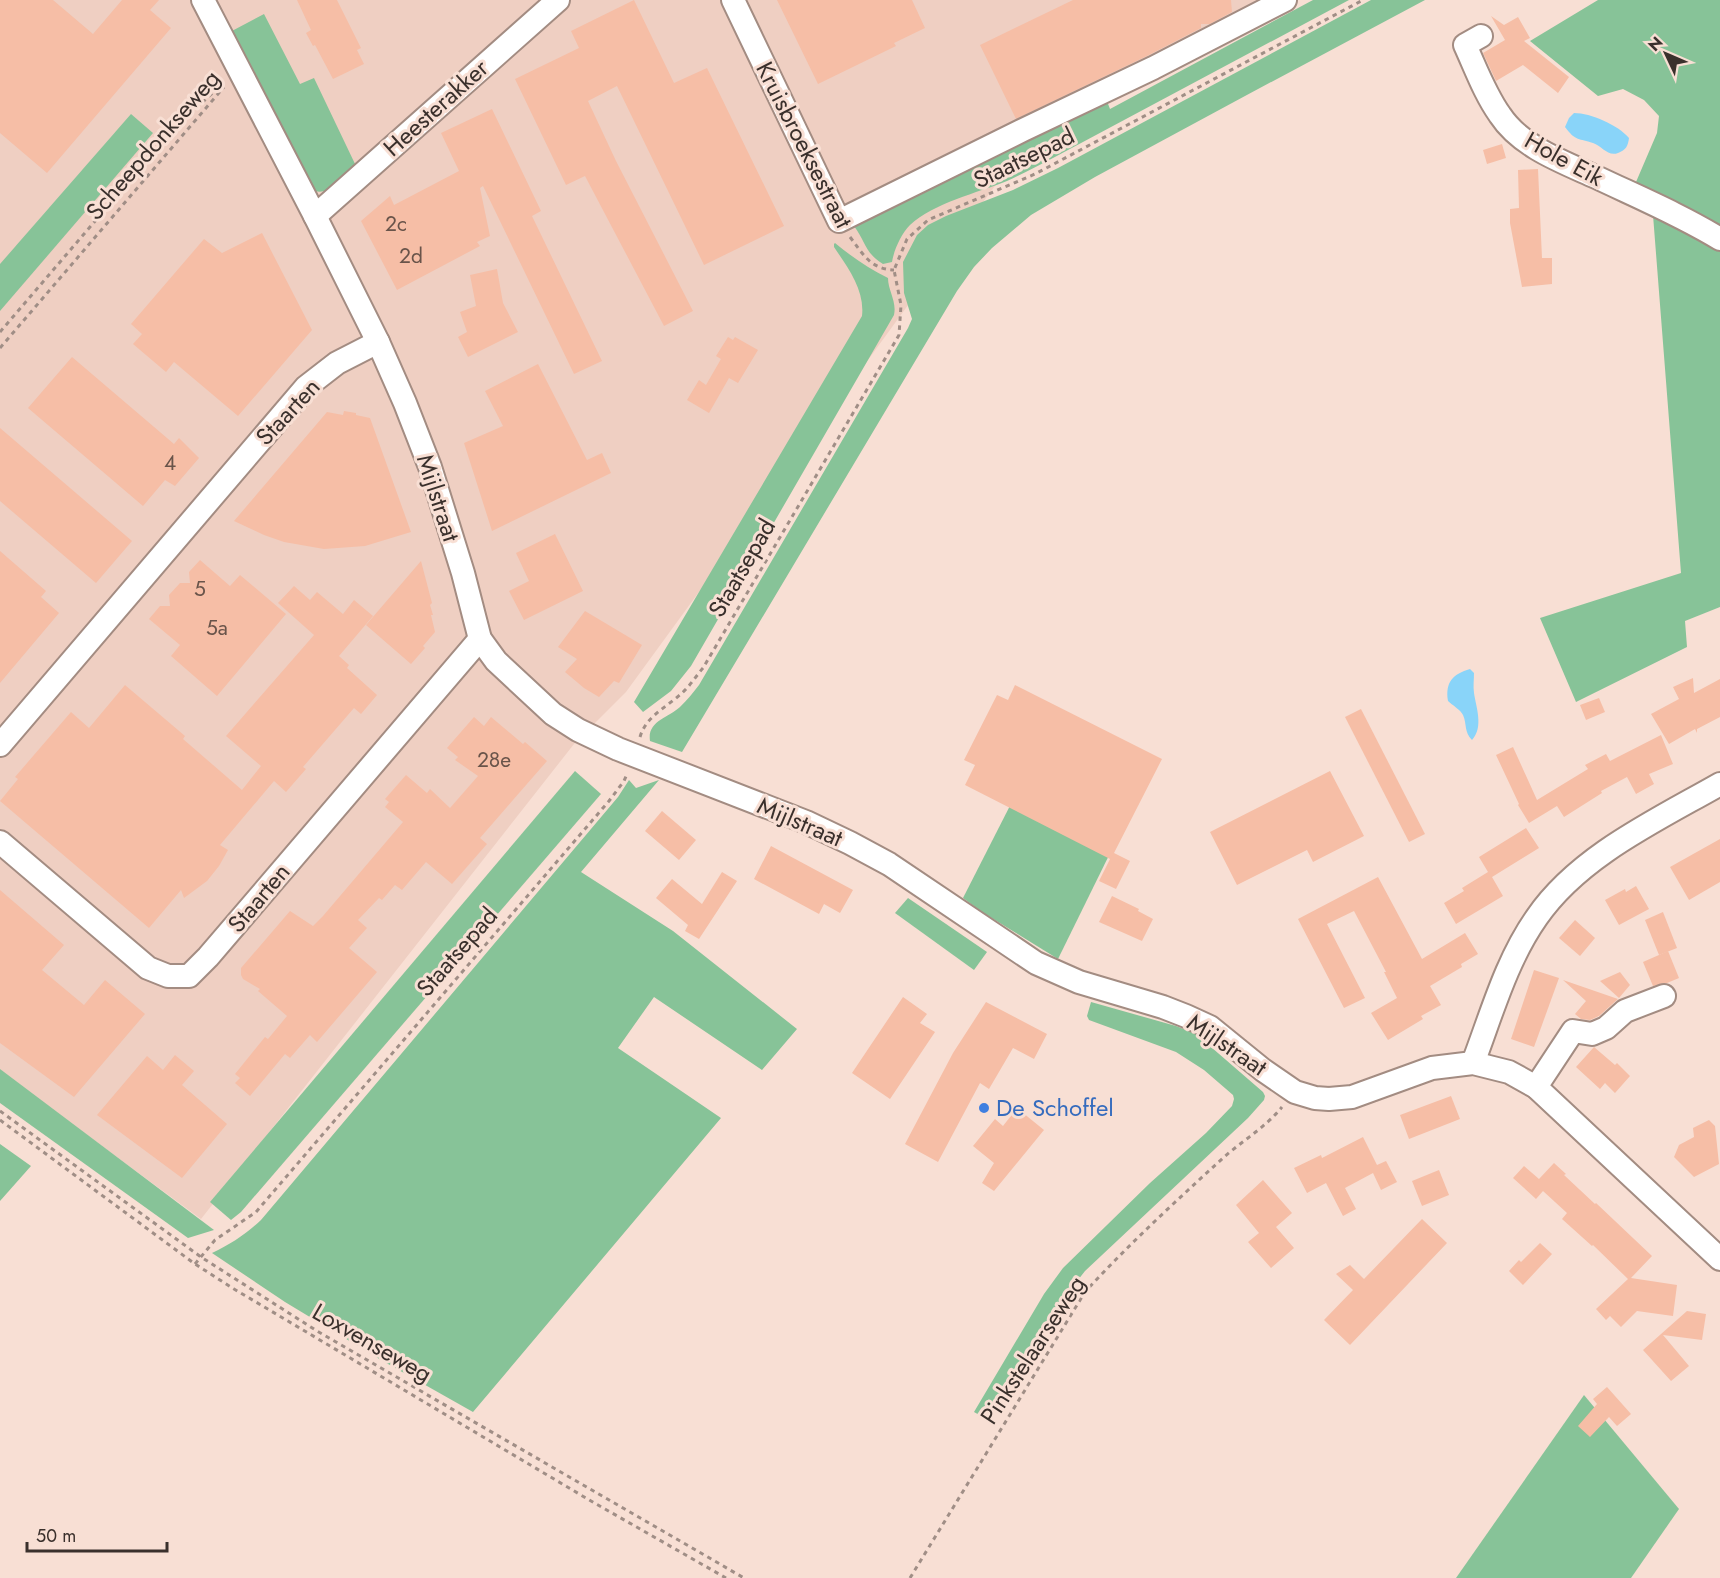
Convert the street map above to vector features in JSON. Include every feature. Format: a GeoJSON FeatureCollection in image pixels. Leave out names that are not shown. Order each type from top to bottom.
{"type":"FeatureCollection","features":[{"type":"Feature","properties":{"kind":"street","name":"Mijlstraat"},"geometry":{"type":"LineString","coordinates":[[203,0],[315,216],[378,342],[405,404],[430,467],[463,573],[480,639],[496,661],[553,714],[578,730],[618,749],[806,822],[850,843],[889,864],[1036,963],[1079,982],[1163,1007],[1210,1027],[1263,1070],[1295,1092],[1315,1098],[1352,1097],[1432,1068],[1473,1063],[1509,1072],[1536,1088],[1720,1259]]}},
{"type":"Feature","properties":{"kind":"street","name":"Heesterakker"},"geometry":{"type":"LineString","coordinates":[[315,216],[558,0]]}},
{"type":"Feature","properties":{"kind":"street","name":"Kruisbroeksestraat"},"geometry":{"type":"LineString","coordinates":[[733,0],[839,221]]}},
{"type":"Feature","properties":{"kind":"street"},"geometry":{"type":"LineString","coordinates":[[839,221],[1153,68],[1285,0]]}},
{"type":"Feature","properties":{"kind":"street","name":"Hole Eik"},"geometry":{"type":"LineString","coordinates":[[1481,36],[1465,45],[1500,116],[1521,138],[1548,154],[1688,221],[1720,239]]}},
{"type":"Feature","properties":{"kind":"street","name":"Staarten"},"geometry":{"type":"LineString","coordinates":[[0,744],[306,387],[337,363],[378,342]]}},
{"type":"Feature","properties":{"kind":"street","name":"Staarten"},"geometry":{"type":"LineString","coordinates":[[0,842],[148,968],[168,976],[189,976],[208,957],[480,639]]}},
{"type":"Feature","properties":{"kind":"street"},"geometry":{"type":"LineString","coordinates":[[1473,1063],[1500,983],[1537,916],[1551,900],[1580,871],[1618,842],[1720,784]]}},
{"type":"Feature","properties":{"kind":"street"},"geometry":{"type":"LineString","coordinates":[[1536,1088],[1573,1031],[1592,1034],[1606,1028],[1625,1011],[1664,996]]}},
{"type":"Feature","properties":{"kind":"path","name":"Staatsepad"},"geometry":{"type":"LineString","coordinates":[[195,1264],[209,1246],[256,1212],[609,801],[624,781],[642,731],[650,719],[682,693],[703,668],[899,335],[901,305],[894,270],[907,239],[928,220],[1035,174],[1363,0]]}},
{"type":"Feature","properties":{"kind":"path","name":"Scheepdonkseweg"},"geometry":{"type":"LineString","coordinates":[[0,332],[174,129],[239,69]]}},
{"type":"Feature","properties":{"kind":"path","name":"Scheepdonkseweg"},"geometry":{"type":"LineString","coordinates":[[0,348],[239,69]]}},
{"type":"Feature","properties":{"kind":"path","name":"Kruisbroeksestraat"},"geometry":{"type":"LineString","coordinates":[[839,221],[865,257],[884,270],[894,270]]}},
{"type":"Feature","properties":{"kind":"path","name":"Pinkstelaarseweg"},"geometry":{"type":"LineString","coordinates":[[910,1578],[1085,1292],[1195,1184],[1275,1116],[1295,1092]]}},
{"type":"Feature","properties":{"kind":"path","name":"Loxvenseweg"},"geometry":{"type":"LineString","coordinates":[[0,1111],[201,1257],[317,1331],[744,1578]]}},
{"type":"Feature","properties":{"kind":"path","name":"Loxvenseweg"},"geometry":{"type":"LineString","coordinates":[[0,1120],[195,1264],[254,1302],[726,1578]]}},
{"type":"Feature","properties":{"kind":"shaded area"},"geometry":{"type":"Polygon","coordinates":[[[0,0],[1294,0],[1032,135],[626,692],[574,744],[201,1219],[0,1071],[0,0]]]}},
{"type":"Feature","properties":{"kind":"green space"},"geometry":{"type":"Polygon","coordinates":[[[1313,0],[1349,0],[1030,170],[1007,181],[956,199],[920,217],[910,225],[898,242],[892,262],[883,264],[877,260],[854,226],[1105,96],[1110,109],[1313,0]]]}},
{"type":"Feature","properties":{"kind":"green space"},"geometry":{"type":"Polygon","coordinates":[[[1371,0],[1425,0],[1095,177],[1031,215],[992,248],[974,267],[957,291],[682,752],[650,741],[650,734],[655,724],[680,707],[699,685],[908,328],[912,319],[904,293],[903,262],[917,235],[928,225],[946,216],[1013,190],[1058,168],[1371,0]]]}},
{"type":"Feature","properties":{"kind":"green space"},"geometry":{"type":"Polygon","coordinates":[[[1598,0],[1720,0],[1720,233],[1633,189],[1657,133],[1659,116],[1644,100],[1623,89],[1598,96],[1530,41],[1598,0]]]}},
{"type":"Feature","properties":{"kind":"green space"},"geometry":{"type":"Polygon","coordinates":[[[264,14],[300,84],[314,78],[356,166],[329,189],[317,192],[312,189],[230,32],[264,14]]]}},
{"type":"Feature","properties":{"kind":"green space"},"geometry":{"type":"Polygon","coordinates":[[[131,114],[153,133],[0,311],[0,264],[131,114]]]}},
{"type":"Feature","properties":{"kind":"green space"},"geometry":{"type":"Polygon","coordinates":[[[1653,215],[1720,250],[1720,607],[1685,621],[1687,647],[1576,702],[1540,618],[1681,573],[1653,215]]]}},
{"type":"Feature","properties":{"kind":"green space"},"geometry":{"type":"Polygon","coordinates":[[[835,243],[860,262],[888,278],[894,315],[691,666],[671,691],[643,712],[634,702],[862,316],[858,288],[834,247],[835,243]]]}},
{"type":"Feature","properties":{"kind":"green space"},"geometry":{"type":"Polygon","coordinates":[[[575,771],[601,794],[241,1212],[231,1220],[210,1202],[575,771]]]}},
{"type":"Feature","properties":{"kind":"green space"},"geometry":{"type":"Polygon","coordinates":[[[629,780],[636,788],[659,780],[581,872],[673,931],[797,1029],[762,1070],[654,997],[618,1048],[721,1118],[473,1412],[285,1302],[212,1253],[250,1230],[261,1220],[618,797],[629,780]]]}},
{"type":"Feature","properties":{"kind":"green space"},"geometry":{"type":"Polygon","coordinates":[[[1018,790],[1117,839],[1058,959],[963,898],[1018,790]]]}},
{"type":"Feature","properties":{"kind":"green space"},"geometry":{"type":"Polygon","coordinates":[[[908,898],[987,952],[974,970],[895,913],[908,898]]]}},
{"type":"Feature","properties":{"kind":"green space"},"geometry":{"type":"Polygon","coordinates":[[[1091,1002],[1176,1026],[1196,1034],[1265,1096],[1248,1118],[1085,1271],[1071,1289],[990,1421],[974,1412],[1044,1294],[1063,1268],[1150,1183],[1206,1133],[1232,1106],[1234,1099],[1233,1095],[1204,1070],[1176,1052],[1089,1020],[1087,1016],[1091,1002]]]}},
{"type":"Feature","properties":{"kind":"green space"},"geometry":{"type":"Polygon","coordinates":[[[0,1069],[214,1230],[188,1238],[0,1103],[0,1069]]]}},
{"type":"Feature","properties":{"kind":"green space"},"geometry":{"type":"Polygon","coordinates":[[[0,1144],[31,1166],[0,1201],[0,1144]]]}},
{"type":"Feature","properties":{"kind":"green space"},"geometry":{"type":"Polygon","coordinates":[[[1584,1395],[1679,1509],[1631,1578],[1456,1578],[1584,1395]]]}},
{"type":"Feature","properties":{"kind":"water"},"geometry":{"type":"Polygon","coordinates":[[[1574,113],[1596,117],[1611,124],[1629,138],[1626,147],[1623,151],[1611,154],[1596,144],[1575,137],[1565,127],[1574,113]]]}},
{"type":"Feature","properties":{"kind":"water"},"geometry":{"type":"Polygon","coordinates":[[[1470,669],[1474,673],[1478,723],[1476,735],[1472,740],[1463,715],[1448,701],[1447,694],[1449,684],[1455,676],[1470,669]]]}},
{"type":"Feature","properties":{"kind":"building"},"geometry":{"type":"Polygon","coordinates":[[[0,0],[53,0],[93,34],[122,0],[159,0],[150,10],[171,28],[47,173],[0,133],[0,0]]]}},
{"type":"Feature","properties":{"kind":"building"},"geometry":{"type":"Polygon","coordinates":[[[297,0],[337,0],[361,48],[357,50],[364,64],[333,79],[306,33],[311,30],[297,0]]]}},
{"type":"Feature","properties":{"kind":"building"},"geometry":{"type":"Polygon","coordinates":[[[634,0],[674,83],[707,68],[784,226],[704,265],[617,86],[588,101],[693,311],[664,326],[585,176],[566,185],[515,79],[579,48],[571,31],[634,0]]]}},
{"type":"Feature","properties":{"kind":"building"},"geometry":{"type":"Polygon","coordinates":[[[777,0],[912,0],[925,28],[894,43],[896,46],[818,84],[777,0]]]}},
{"type":"Feature","properties":{"kind":"building"},"geometry":{"type":"Polygon","coordinates":[[[1073,0],[1231,0],[1232,12],[1210,24],[1201,24],[1201,28],[1147,56],[1016,119],[980,45],[1073,0]]]}},
{"type":"Feature","properties":{"kind":"building"},"geometry":{"type":"Polygon","coordinates":[[[1491,16],[1504,25],[1518,17],[1530,38],[1524,41],[1569,77],[1558,93],[1523,65],[1496,81],[1483,53],[1505,40],[1491,16]]]}},
{"type":"Feature","properties":{"kind":"building"},"geometry":{"type":"Polygon","coordinates":[[[492,109],[541,211],[532,216],[602,361],[574,374],[483,186],[480,188],[490,236],[477,242],[480,246],[397,290],[361,221],[390,196],[394,205],[459,171],[441,133],[492,109]]]}},
{"type":"Feature","properties":{"kind":"building"},"geometry":{"type":"Polygon","coordinates":[[[1502,144],[1506,158],[1487,164],[1483,150],[1502,144]]]}},
{"type":"Feature","properties":{"kind":"building"},"geometry":{"type":"Polygon","coordinates":[[[1538,169],[1542,258],[1552,258],[1552,284],[1522,287],[1510,223],[1510,209],[1519,208],[1518,170],[1538,169]]]}},
{"type":"Feature","properties":{"kind":"building"},"geometry":{"type":"Polygon","coordinates":[[[262,233],[312,330],[238,416],[174,362],[166,372],[133,344],[142,334],[131,324],[204,239],[222,253],[262,233]]]}},
{"type":"Feature","properties":{"kind":"building"},"geometry":{"type":"Polygon","coordinates":[[[497,269],[503,303],[518,332],[468,357],[458,337],[467,332],[460,312],[476,306],[470,275],[497,269]]]}},
{"type":"Feature","properties":{"kind":"building"},"geometry":{"type":"Polygon","coordinates":[[[728,337],[733,340],[735,337],[758,350],[738,383],[729,378],[709,413],[687,400],[699,380],[706,385],[721,359],[716,356],[728,337]]]}},
{"type":"Feature","properties":{"kind":"building"},"geometry":{"type":"Polygon","coordinates":[[[72,357],[174,444],[179,438],[199,458],[175,486],[165,480],[143,506],[28,408],[72,357]]]}},
{"type":"Feature","properties":{"kind":"building"},"geometry":{"type":"Polygon","coordinates":[[[538,364],[587,460],[602,453],[611,473],[492,531],[464,443],[503,426],[485,391],[538,364]]]}},
{"type":"Feature","properties":{"kind":"building"},"geometry":{"type":"Polygon","coordinates":[[[344,411],[370,418],[411,532],[365,546],[324,549],[284,542],[234,521],[327,412],[343,415],[344,411]]]}},
{"type":"Feature","properties":{"kind":"building"},"geometry":{"type":"Polygon","coordinates":[[[0,428],[132,541],[96,583],[0,501],[0,428]]]}},
{"type":"Feature","properties":{"kind":"building"},"geometry":{"type":"Polygon","coordinates":[[[555,534],[583,591],[524,620],[509,591],[529,581],[516,553],[555,534]]]}},
{"type":"Feature","properties":{"kind":"building"},"geometry":{"type":"Polygon","coordinates":[[[0,551],[46,591],[41,597],[59,613],[0,683],[0,551]]]}},
{"type":"Feature","properties":{"kind":"building"},"geometry":{"type":"Polygon","coordinates":[[[200,560],[230,586],[240,575],[286,614],[217,696],[171,656],[180,645],[149,619],[160,606],[170,606],[169,595],[180,583],[190,583],[189,572],[200,560]]]}},
{"type":"Feature","properties":{"kind":"building"},"geometry":{"type":"Polygon","coordinates":[[[421,561],[432,603],[430,605],[433,615],[431,615],[435,632],[411,664],[366,625],[421,561]]]}},
{"type":"Feature","properties":{"kind":"building"},"geometry":{"type":"Polygon","coordinates":[[[294,586],[310,600],[317,592],[343,614],[354,600],[373,616],[339,656],[349,665],[347,668],[377,695],[361,714],[354,708],[303,767],[306,769],[286,792],[274,781],[220,845],[228,850],[207,881],[184,898],[181,890],[149,928],[0,801],[18,779],[15,777],[71,712],[89,728],[125,685],[185,736],[183,739],[242,790],[261,766],[226,736],[314,635],[278,603],[294,586]]]}},
{"type":"Feature","properties":{"kind":"building"},"geometry":{"type":"Polygon","coordinates":[[[585,611],[642,645],[619,683],[614,681],[599,697],[565,672],[577,659],[558,647],[585,611]]]}},
{"type":"Feature","properties":{"kind":"building"},"geometry":{"type":"Polygon","coordinates":[[[1693,678],[1694,693],[1720,679],[1720,717],[1697,729],[1697,733],[1695,729],[1669,744],[1651,714],[1679,699],[1673,687],[1693,678]]]}},
{"type":"Feature","properties":{"kind":"building"},"geometry":{"type":"Polygon","coordinates":[[[1015,685],[1162,759],[1114,853],[1130,861],[1116,889],[1099,881],[1110,859],[965,785],[975,765],[964,760],[997,695],[1008,700],[1015,685]]]}},
{"type":"Feature","properties":{"kind":"building"},"geometry":{"type":"Polygon","coordinates":[[[1599,698],[1605,712],[1586,720],[1580,705],[1599,698]]]}},
{"type":"Feature","properties":{"kind":"building"},"geometry":{"type":"Polygon","coordinates":[[[1361,709],[1425,834],[1409,842],[1345,717],[1361,709]]]}},
{"type":"Feature","properties":{"kind":"building"},"geometry":{"type":"Polygon","coordinates":[[[474,717],[484,726],[491,717],[547,761],[480,838],[487,844],[452,884],[426,862],[402,890],[395,885],[382,900],[379,898],[358,920],[367,928],[349,948],[377,972],[317,1042],[310,1035],[290,1058],[285,1054],[250,1096],[235,1083],[240,1078],[235,1074],[265,1037],[268,1039],[287,1016],[258,991],[260,989],[243,979],[241,968],[290,911],[313,926],[323,916],[403,822],[385,807],[389,802],[385,799],[406,775],[427,793],[430,789],[450,808],[478,776],[455,760],[458,757],[447,748],[474,717]]]}},
{"type":"Feature","properties":{"kind":"building"},"geometry":{"type":"Polygon","coordinates":[[[1661,735],[1673,764],[1649,774],[1654,784],[1636,794],[1627,777],[1601,791],[1602,793],[1564,817],[1557,806],[1529,823],[1518,805],[1496,755],[1513,747],[1537,800],[1588,769],[1585,765],[1606,754],[1610,761],[1661,735]]]}},
{"type":"Feature","properties":{"kind":"building"},"geometry":{"type":"Polygon","coordinates":[[[1330,771],[1364,836],[1313,862],[1307,850],[1237,885],[1210,832],[1330,771]]]}},
{"type":"Feature","properties":{"kind":"building"},"geometry":{"type":"Polygon","coordinates":[[[662,811],[696,840],[679,860],[645,831],[662,811]]]}},
{"type":"Feature","properties":{"kind":"building"},"geometry":{"type":"Polygon","coordinates":[[[1526,828],[1539,848],[1492,877],[1503,896],[1456,924],[1444,903],[1464,891],[1462,888],[1488,872],[1479,857],[1526,828]]]}},
{"type":"Feature","properties":{"kind":"building"},"geometry":{"type":"Polygon","coordinates":[[[1720,839],[1720,882],[1689,900],[1670,867],[1720,839]]]}},
{"type":"Feature","properties":{"kind":"building"},"geometry":{"type":"Polygon","coordinates":[[[771,846],[853,890],[840,913],[824,904],[819,914],[754,879],[771,846]]]}},
{"type":"Feature","properties":{"kind":"building"},"geometry":{"type":"Polygon","coordinates":[[[722,872],[737,881],[699,939],[685,931],[688,925],[656,898],[672,879],[702,904],[722,872]]]}},
{"type":"Feature","properties":{"kind":"building"},"geometry":{"type":"Polygon","coordinates":[[[1378,877],[1422,959],[1465,933],[1478,954],[1461,964],[1462,967],[1430,986],[1441,1005],[1421,1016],[1423,1019],[1388,1040],[1371,1013],[1397,998],[1354,911],[1327,924],[1365,998],[1344,1008],[1298,919],[1378,877]]]}},
{"type":"Feature","properties":{"kind":"building"},"geometry":{"type":"Polygon","coordinates":[[[1636,886],[1649,909],[1619,925],[1605,900],[1636,886]]]}},
{"type":"Feature","properties":{"kind":"building"},"geometry":{"type":"Polygon","coordinates":[[[0,890],[64,945],[42,970],[84,1005],[105,980],[145,1014],[74,1097],[0,1043],[0,890]]]}},
{"type":"Feature","properties":{"kind":"building"},"geometry":{"type":"Polygon","coordinates":[[[1112,896],[1139,909],[1138,911],[1153,919],[1142,941],[1099,922],[1112,896]]]}},
{"type":"Feature","properties":{"kind":"building"},"geometry":{"type":"Polygon","coordinates":[[[1663,912],[1677,948],[1659,955],[1645,920],[1663,912]]]}},
{"type":"Feature","properties":{"kind":"building"},"geometry":{"type":"Polygon","coordinates":[[[1575,920],[1595,938],[1580,956],[1559,938],[1575,920]]]}},
{"type":"Feature","properties":{"kind":"building"},"geometry":{"type":"Polygon","coordinates":[[[1668,951],[1679,978],[1653,986],[1643,962],[1668,951]]]}},
{"type":"Feature","properties":{"kind":"building"},"geometry":{"type":"Polygon","coordinates":[[[1534,970],[1559,978],[1534,1047],[1511,1039],[1534,970]]]}},
{"type":"Feature","properties":{"kind":"building"},"geometry":{"type":"Polygon","coordinates":[[[1620,972],[1630,985],[1619,998],[1600,981],[1620,972]]]}},
{"type":"Feature","properties":{"kind":"building"},"geometry":{"type":"Polygon","coordinates":[[[1563,980],[1618,999],[1599,1016],[1590,1020],[1581,1019],[1575,1014],[1586,1001],[1563,980]]]}},
{"type":"Feature","properties":{"kind":"building"},"geometry":{"type":"Polygon","coordinates":[[[903,997],[927,1014],[920,1023],[935,1032],[890,1099],[852,1073],[903,997]]]}},
{"type":"Feature","properties":{"kind":"building"},"geometry":{"type":"Polygon","coordinates":[[[986,1002],[1047,1034],[1034,1059],[1013,1048],[989,1089],[980,1083],[938,1162],[905,1144],[953,1053],[986,1002]]]}},
{"type":"Feature","properties":{"kind":"building"},"geometry":{"type":"Polygon","coordinates":[[[1594,1047],[1615,1065],[1617,1063],[1630,1076],[1615,1093],[1605,1083],[1600,1089],[1576,1067],[1594,1047]]]}},
{"type":"Feature","properties":{"kind":"building"},"geometry":{"type":"Polygon","coordinates":[[[175,1055],[194,1071],[182,1085],[227,1124],[182,1178],[97,1115],[147,1056],[163,1070],[175,1055]]]}},
{"type":"Feature","properties":{"kind":"building"},"geometry":{"type":"Polygon","coordinates":[[[1451,1096],[1460,1119],[1409,1139],[1400,1115],[1451,1096]]]}},
{"type":"Feature","properties":{"kind":"building"},"geometry":{"type":"Polygon","coordinates":[[[1017,1108],[1044,1130],[994,1191],[982,1183],[994,1163],[973,1146],[995,1119],[1003,1126],[1017,1108]]]}},
{"type":"Feature","properties":{"kind":"building"},"geometry":{"type":"Polygon","coordinates":[[[1709,1120],[1715,1126],[1719,1164],[1694,1177],[1674,1157],[1679,1145],[1694,1137],[1693,1128],[1709,1120]]]}},
{"type":"Feature","properties":{"kind":"building"},"geometry":{"type":"Polygon","coordinates":[[[1363,1137],[1377,1165],[1386,1161],[1397,1182],[1381,1190],[1373,1173],[1345,1188],[1356,1209],[1343,1216],[1326,1183],[1307,1193],[1294,1168],[1321,1155],[1322,1158],[1363,1137]]]}},
{"type":"Feature","properties":{"kind":"building"},"geometry":{"type":"Polygon","coordinates":[[[1554,1163],[1566,1174],[1564,1175],[1652,1256],[1631,1278],[1677,1285],[1673,1316],[1637,1311],[1621,1327],[1610,1316],[1606,1320],[1596,1309],[1628,1279],[1562,1219],[1567,1213],[1543,1191],[1536,1199],[1513,1178],[1524,1166],[1539,1179],[1554,1163]]]}},
{"type":"Feature","properties":{"kind":"building"},"geometry":{"type":"Polygon","coordinates":[[[1439,1170],[1449,1195],[1422,1206],[1412,1181],[1439,1170]]]}},
{"type":"Feature","properties":{"kind":"building"},"geometry":{"type":"Polygon","coordinates":[[[1263,1180],[1292,1213],[1276,1227],[1294,1248],[1271,1268],[1248,1242],[1259,1233],[1236,1205],[1263,1180]]]}},
{"type":"Feature","properties":{"kind":"building"},"geometry":{"type":"Polygon","coordinates":[[[1422,1219],[1447,1243],[1350,1345],[1324,1320],[1353,1290],[1336,1274],[1350,1265],[1364,1279],[1422,1219]]]}},
{"type":"Feature","properties":{"kind":"building"},"geometry":{"type":"Polygon","coordinates":[[[1540,1243],[1552,1254],[1523,1285],[1509,1271],[1540,1243]]]}},
{"type":"Feature","properties":{"kind":"building"},"geometry":{"type":"Polygon","coordinates":[[[1687,1311],[1706,1314],[1702,1340],[1663,1335],[1689,1366],[1671,1381],[1643,1350],[1687,1311]]]}},
{"type":"Feature","properties":{"kind":"building"},"geometry":{"type":"Polygon","coordinates":[[[1607,1387],[1631,1414],[1617,1426],[1609,1417],[1590,1437],[1578,1426],[1597,1404],[1593,1399],[1607,1387]]]}},
{"type":"Feature","properties":{"kind":"place","name":"De Schoffel"},"geometry":{"type":"Point","coordinates":[984,1108]}}]}
